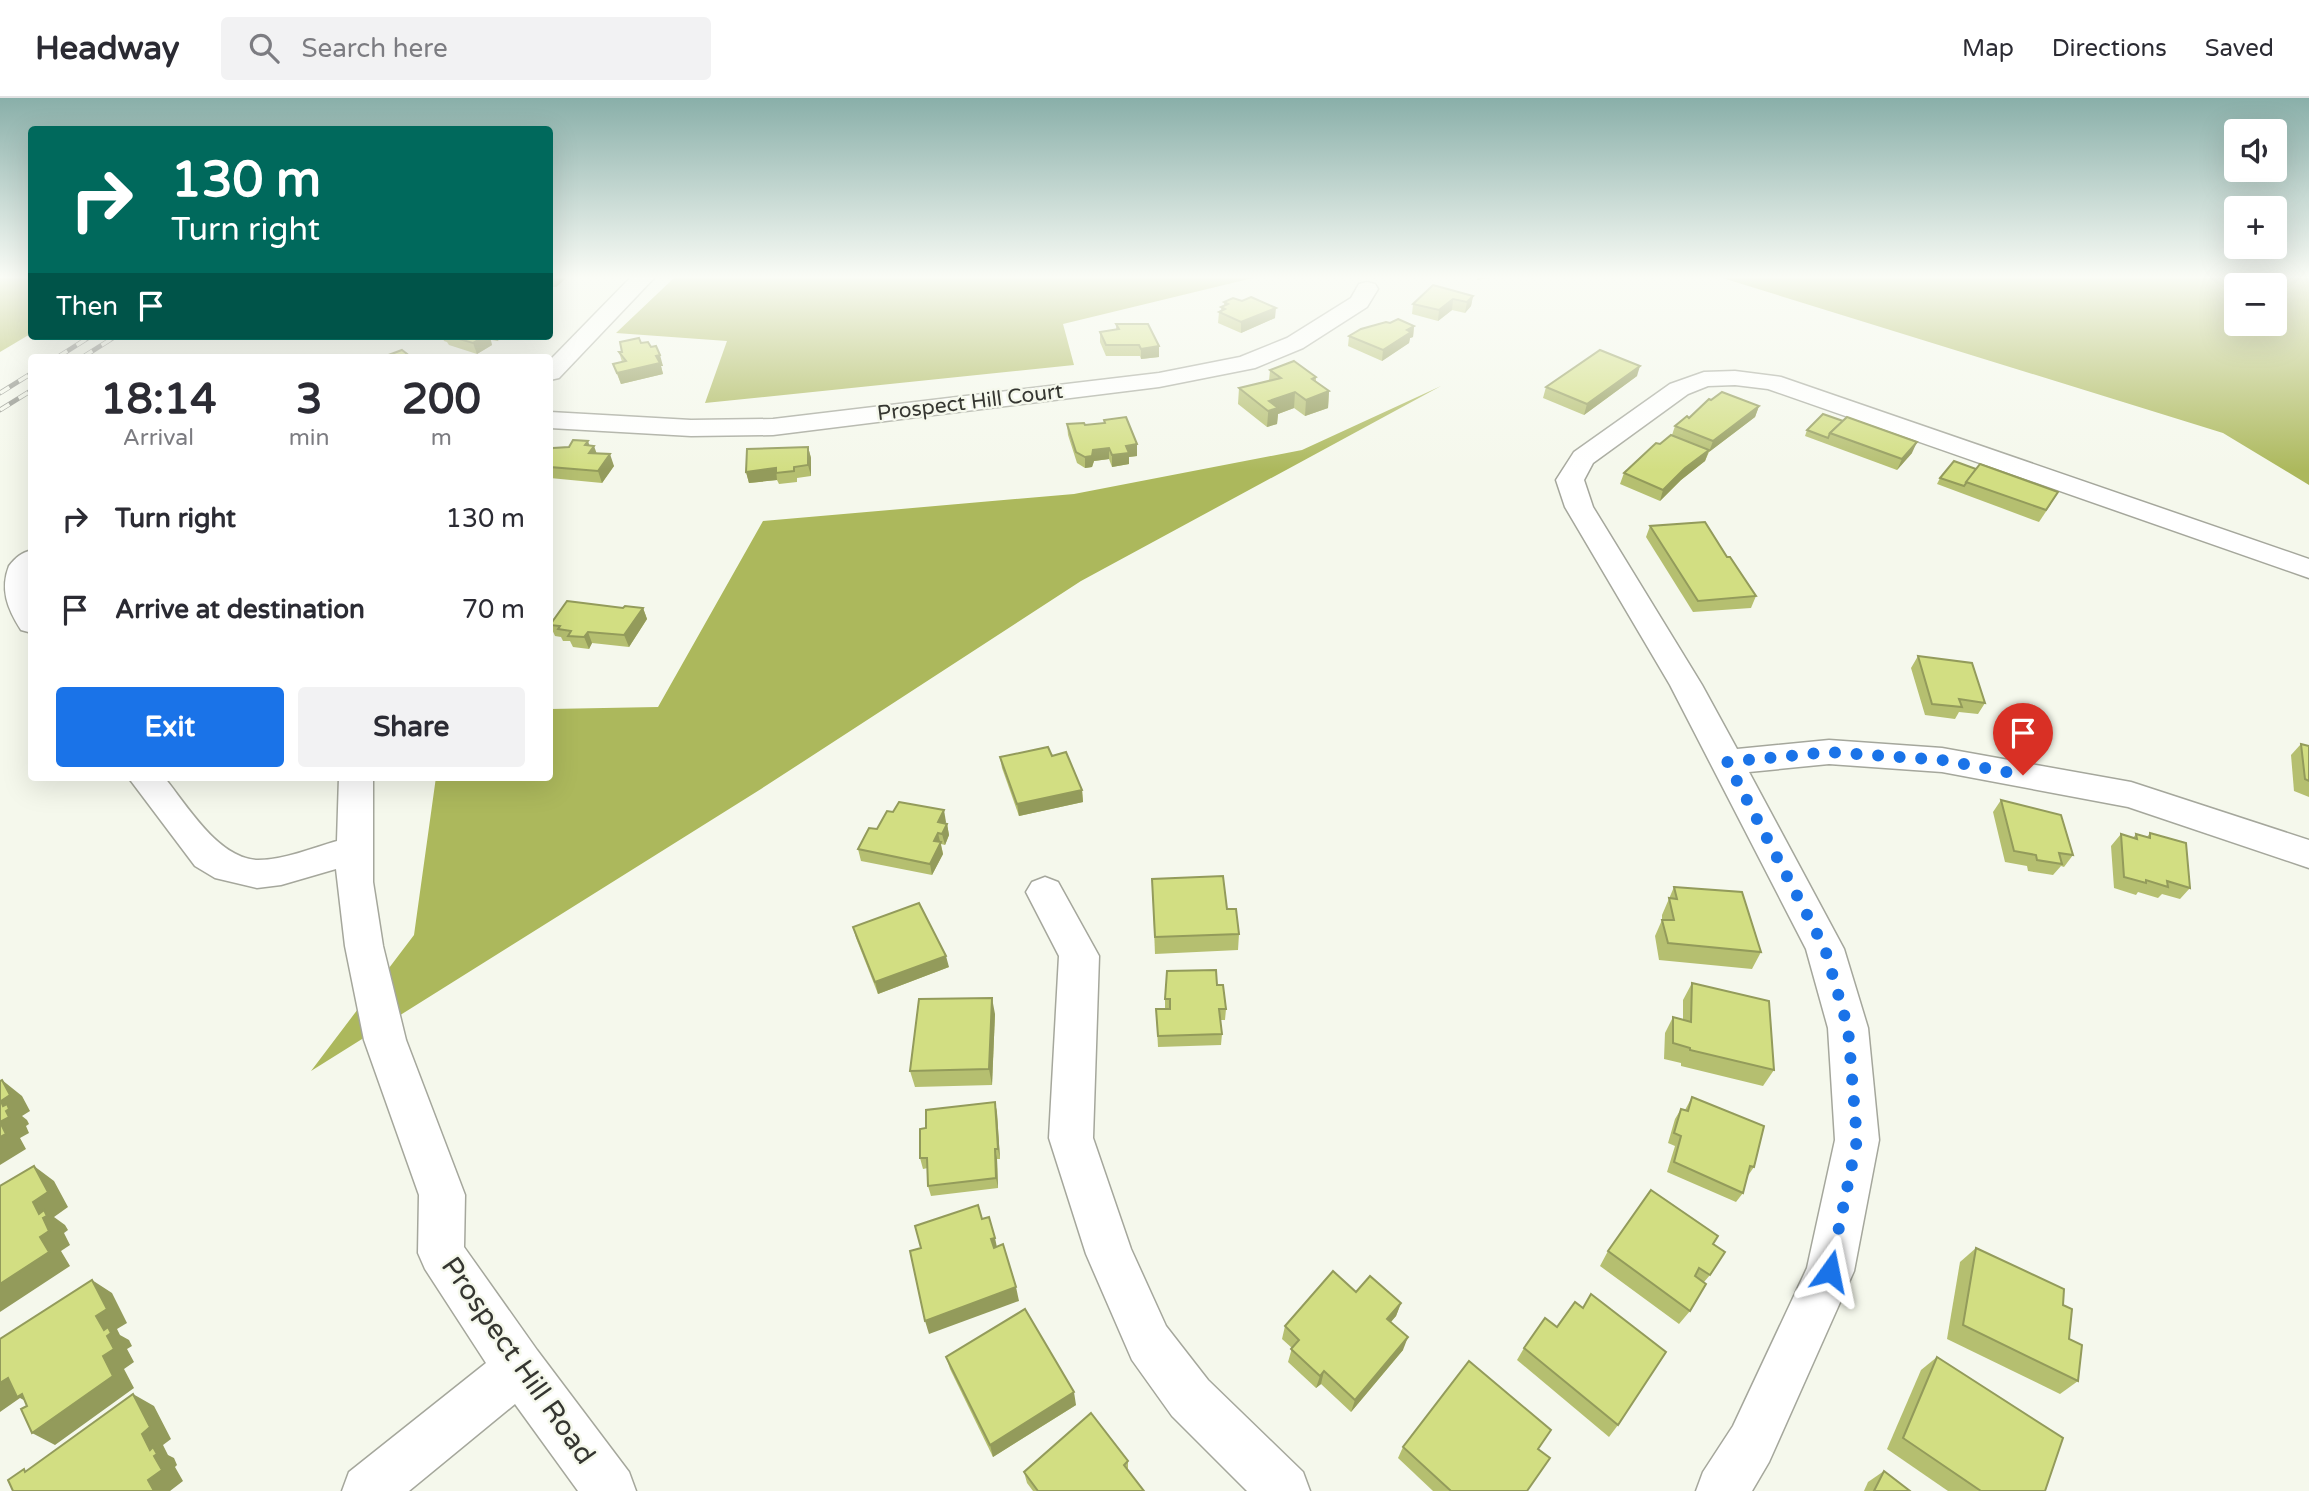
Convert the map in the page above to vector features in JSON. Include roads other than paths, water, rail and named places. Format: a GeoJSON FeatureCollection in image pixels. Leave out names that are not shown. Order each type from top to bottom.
{"type":"FeatureCollection","features":[{"type":"Feature","properties":{"kind":"street"},"geometry":{"type":"LineString","coordinates":[[553,370],[581,341]]}},
{"type":"Feature","properties":{"kind":"street","name":"Prospect Hill Court"},"geometry":{"type":"LineString","coordinates":[[553,420],[691,428],[773,427],[1159,380],[1246,363],[1298,341]]}},
{"type":"Feature","properties":{"kind":"street"},"geometry":{"type":"LineString","coordinates":[[1722,1491],[1751,1444],[1830,1271],[1857,1140],[1848,1028],[1825,949],[1686,685],[1579,507],[1570,480],[1583,458],[1679,389],[1704,379],[1735,378],[1772,382],[2309,569]]}},
{"type":"Feature","properties":{"kind":"street"},"geometry":{"type":"LineString","coordinates":[[28,563],[13,577],[11,589],[28,617]]}},
{"type":"Feature","properties":{"kind":"street"},"geometry":{"type":"LineString","coordinates":[[1727,762],[1829,752],[1942,760],[2131,795],[2309,854]]}},
{"type":"Feature","properties":{"kind":"street"},"geometry":{"type":"LineString","coordinates":[[148,781],[208,856],[228,868],[257,874],[281,871],[355,850]]}},
{"type":"Feature","properties":{"kind":"street","name":"Prospect Hill Road"},"geometry":{"type":"LineString","coordinates":[[356,781],[354,882],[362,933],[385,1040],[442,1195],[441,1253],[519,1368],[610,1491]]}},
{"type":"Feature","properties":{"kind":"street"},"geometry":{"type":"LineString","coordinates":[[1045,892],[1079,956],[1071,1138],[1109,1254],[1149,1343],[1190,1398],[1284,1491]]}},
{"type":"Feature","properties":{"kind":"street"},"geometry":{"type":"LineString","coordinates":[[368,1491],[519,1368]]}},
{"type":"Feature","properties":{"kind":"railway"},"geometry":{"type":"LineString","coordinates":[[63,354],[83,341]]}},
{"type":"Feature","properties":{"kind":"railway"},"geometry":{"type":"LineString","coordinates":[[88,354],[108,341]]}},
{"type":"Feature","properties":{"kind":"railway"},"geometry":{"type":"LineString","coordinates":[[0,393],[28,376]]}},
{"type":"Feature","properties":{"kind":"railway"},"geometry":{"type":"LineString","coordinates":[[0,410],[28,392]]}}]}
